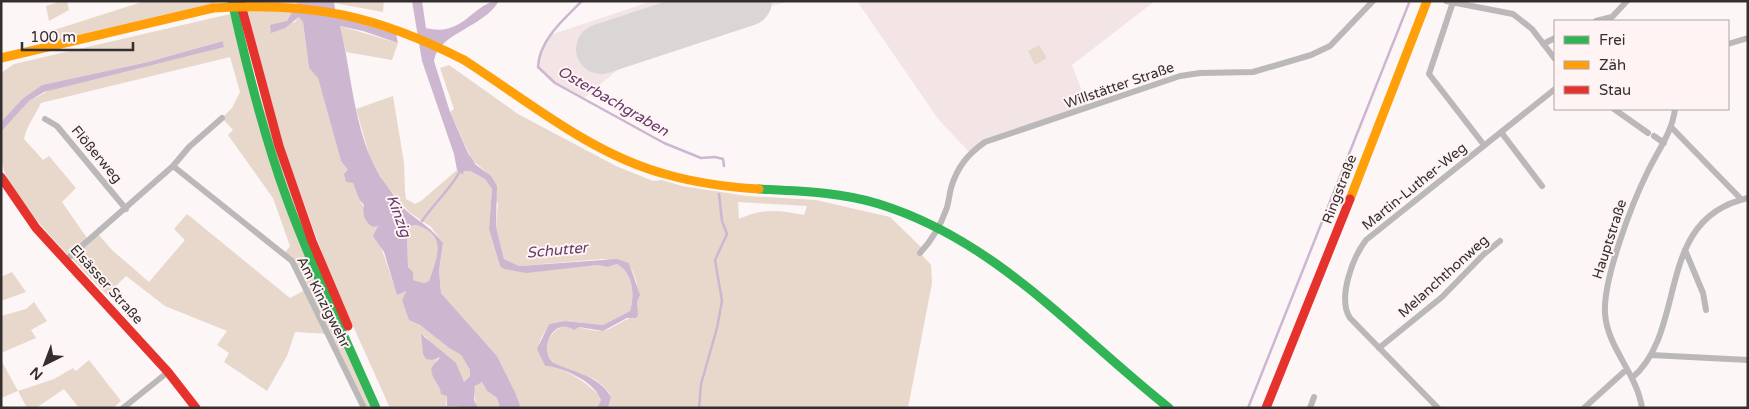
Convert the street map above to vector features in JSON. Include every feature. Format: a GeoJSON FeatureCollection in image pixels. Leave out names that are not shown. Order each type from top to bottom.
{"type":"FeatureCollection","features":[{"type":"Feature","properties":{"kind":"main road"},"geometry":{"type":"LineString","coordinates":[[232,1],[252,89],[288,202],[323,289],[376,408]]}},
{"type":"Feature","properties":{"kind":"main road"},"geometry":{"type":"LineString","coordinates":[[240,1],[261,85],[296,197],[330,286],[385,408]]}},
{"type":"Feature","properties":{"kind":"main road","name":"Ringstraße"},"geometry":{"type":"LineString","coordinates":[[1266,408],[1276,387],[1427,1]]}},
{"type":"Feature","properties":{"kind":"main road"},"geometry":{"type":"LineString","coordinates":[[1,58],[213,8],[287,4],[354,12],[406,30],[464,60],[567,127],[622,157],[656,171],[695,182],[851,198],[900,211],[939,229],[1014,275],[1169,408]]}},
{"type":"Feature","properties":{"kind":"main road","name":"Elsässer Straße"},"geometry":{"type":"LineString","coordinates":[[1,177],[26,214],[168,372],[196,408]]}},
{"type":"Feature","properties":{"kind":"main road","name":"Ringstraße"},"geometry":{"type":"LineString","coordinates":[[1272,408],[1276,387]]}},
{"type":"Feature","properties":{"kind":"street","name":"Willstätter Straße"},"geometry":{"type":"LineString","coordinates":[[920,252],[939,229],[947,209],[956,175],[970,153],[985,142],[1180,76],[1253,72],[1311,55],[1330,46],[1373,1]]}},
{"type":"Feature","properties":{"kind":"street"},"geometry":{"type":"LineString","coordinates":[[1600,20],[1612,17],[1627,1]]}},
{"type":"Feature","properties":{"kind":"street"},"geometry":{"type":"LineString","coordinates":[[1484,145],[1428,74],[1449,2],[1513,14],[1526,24],[1554,58]]}},
{"type":"Feature","properties":{"kind":"street"},"geometry":{"type":"LineString","coordinates":[[1543,44],[1554,38]]}},
{"type":"Feature","properties":{"kind":"street"},"geometry":{"type":"LineString","coordinates":[[1729,44],[1748,38]]}},
{"type":"Feature","properties":{"kind":"street","name":"Martin-Luther-Weg"},"geometry":{"type":"LineString","coordinates":[[1438,408],[1350,318],[1344,302],[1344,293],[1361,246],[1374,233],[1554,90]]}},
{"type":"Feature","properties":{"kind":"street"},"geometry":{"type":"LineString","coordinates":[[1615,110],[1664,142]]}},
{"type":"Feature","properties":{"kind":"street","name":"Hauptstraße"},"geometry":{"type":"LineString","coordinates":[[1642,408],[1632,378],[1607,327],[1606,291],[1639,188],[1671,127],[1674,110]]}},
{"type":"Feature","properties":{"kind":"street"},"geometry":{"type":"LineString","coordinates":[[66,259],[126,209],[173,166],[189,147],[222,118]]}},
{"type":"Feature","properties":{"kind":"street","name":"Flößerweg"},"geometry":{"type":"LineString","coordinates":[[45,119],[57,126],[126,209]]}},
{"type":"Feature","properties":{"kind":"street"},"geometry":{"type":"LineString","coordinates":[[1632,378],[1651,356],[1691,236],[1701,222],[1712,213],[1744,199],[1671,127]]}},
{"type":"Feature","properties":{"kind":"street"},"geometry":{"type":"LineString","coordinates":[[1501,132],[1542,186]]}},
{"type":"Feature","properties":{"kind":"street","name":"Am Kinzigwehr"},"geometry":{"type":"LineString","coordinates":[[173,166],[292,262],[364,408]]}},
{"type":"Feature","properties":{"kind":"street","name":"Melanchthonweg"},"geometry":{"type":"LineString","coordinates":[[1379,348],[1442,297],[1484,254],[1500,241]]}},
{"type":"Feature","properties":{"kind":"street"},"geometry":{"type":"LineString","coordinates":[[1685,250],[1703,293],[1706,310]]}},
{"type":"Feature","properties":{"kind":"street"},"geometry":{"type":"LineString","coordinates":[[1651,356],[1748,360]]}},
{"type":"Feature","properties":{"kind":"street"},"geometry":{"type":"LineString","coordinates":[[1584,408],[1627,369]]}},
{"type":"Feature","properties":{"kind":"street"},"geometry":{"type":"LineString","coordinates":[[123,408],[168,372]]}},
{"type":"Feature","properties":{"kind":"street"},"geometry":{"type":"LineString","coordinates":[[1310,408],[1314,397]]}},
{"type":"Feature","properties":{"kind":"shaded area"},"geometry":{"type":"Polygon","coordinates":[[[67,1],[69,10],[49,21],[46,6],[67,1]]]}},
{"type":"Feature","properties":{"kind":"shaded area"},"geometry":{"type":"Polygon","coordinates":[[[145,1],[219,2],[53,41],[51,31],[145,1]]]}},
{"type":"Feature","properties":{"kind":"shaded area"},"geometry":{"type":"Polygon","coordinates":[[[245,1],[298,1],[287,21],[270,30],[295,22],[299,17],[303,22],[309,68],[318,77],[341,161],[348,170],[347,182],[353,183],[359,199],[375,225],[378,225],[376,232],[397,294],[406,291],[402,300],[410,320],[420,325],[461,355],[470,370],[470,376],[464,382],[425,336],[421,338],[423,344],[428,349],[440,356],[432,367],[441,391],[447,396],[446,405],[452,408],[390,408],[331,277],[282,143],[245,1]]]}},
{"type":"Feature","properties":{"kind":"shaded area"},"geometry":{"type":"Polygon","coordinates":[[[334,1],[384,1],[383,12],[334,3],[334,1]]]}},
{"type":"Feature","properties":{"kind":"shaded area"},"geometry":{"type":"Polygon","coordinates":[[[652,1],[788,1],[645,47],[584,98],[555,83],[538,67],[539,55],[550,35],[652,1]]]}},
{"type":"Feature","properties":{"kind":"shaded area"},"geometry":{"type":"Polygon","coordinates":[[[857,1],[1155,1],[1072,65],[1089,109],[985,142],[970,153],[938,119],[857,1]]]}},
{"type":"Feature","properties":{"kind":"shaded area"},"geometry":{"type":"Polygon","coordinates":[[[230,14],[371,408],[366,408],[329,334],[295,332],[287,356],[267,391],[224,362],[229,353],[217,345],[227,331],[165,306],[126,276],[107,295],[35,218],[11,185],[4,170],[1,156],[1,132],[29,101],[52,89],[224,46],[223,41],[148,62],[42,85],[22,99],[1,122],[1,73],[14,64],[230,14]],[[230,57],[41,103],[24,139],[43,160],[49,156],[76,188],[62,202],[89,241],[98,234],[112,250],[149,282],[185,240],[174,229],[187,214],[290,298],[305,290],[292,262],[284,254],[290,246],[273,198],[228,135],[233,130],[222,118],[232,108],[240,92],[230,57]]]}},
{"type":"Feature","properties":{"kind":"shaded area"},"geometry":{"type":"Polygon","coordinates":[[[340,26],[398,43],[392,60],[346,52],[340,26]]]}},
{"type":"Feature","properties":{"kind":"shaded area"},"geometry":{"type":"Polygon","coordinates":[[[1039,45],[1047,58],[1035,65],[1028,51],[1039,45]]]}},
{"type":"Feature","properties":{"kind":"shaded area"},"geometry":{"type":"Polygon","coordinates":[[[449,65],[518,114],[616,166],[653,181],[662,180],[682,186],[747,196],[816,200],[890,217],[923,249],[920,253],[931,265],[932,283],[908,408],[608,408],[611,397],[603,386],[596,380],[554,363],[548,358],[546,351],[547,342],[554,332],[565,326],[602,331],[630,318],[638,291],[629,263],[603,259],[519,266],[504,259],[496,226],[498,205],[486,172],[472,160],[450,112],[454,109],[440,68],[449,65]],[[738,202],[739,219],[755,213],[771,211],[804,215],[807,206],[738,202]]]}},
{"type":"Feature","properties":{"kind":"shaded area"},"geometry":{"type":"Polygon","coordinates":[[[393,96],[404,163],[406,199],[415,204],[457,170],[463,175],[464,171],[470,171],[485,179],[492,189],[489,229],[500,266],[549,270],[598,265],[608,267],[617,264],[626,273],[632,291],[630,311],[603,325],[565,321],[549,324],[539,345],[545,366],[568,373],[600,396],[601,400],[597,408],[521,408],[497,356],[441,293],[439,271],[443,243],[431,227],[409,212],[386,185],[371,161],[356,109],[393,96]]]}},
{"type":"Feature","properties":{"kind":"shaded area"},"geometry":{"type":"Polygon","coordinates":[[[416,225],[426,229],[433,235],[438,248],[429,281],[424,283],[413,280],[413,272],[408,267],[407,235],[411,226],[416,225]]]}},
{"type":"Feature","properties":{"kind":"shaded area"},"geometry":{"type":"Polygon","coordinates":[[[12,272],[26,292],[1,301],[1,277],[12,272]]]}},
{"type":"Feature","properties":{"kind":"shaded area"},"geometry":{"type":"Polygon","coordinates":[[[34,302],[47,321],[31,330],[36,338],[1,353],[1,316],[26,309],[34,302]]]}},
{"type":"Feature","properties":{"kind":"shaded area"},"geometry":{"type":"Polygon","coordinates":[[[1,360],[18,391],[1,398],[1,360]]]}},
{"type":"Feature","properties":{"kind":"shaded area"},"geometry":{"type":"Polygon","coordinates":[[[89,360],[121,401],[113,408],[79,408],[64,389],[36,408],[27,408],[18,391],[54,379],[73,368],[76,371],[89,360]]]}},
{"type":"Feature","properties":{"kind":"shaded area"},"geometry":{"type":"Polygon","coordinates":[[[482,382],[487,391],[497,398],[500,408],[478,408],[475,399],[475,389],[477,383],[482,382]]]}},
{"type":"Feature","properties":{"kind":"water","name":"Kinzig"},"geometry":{"type":"Polygon","coordinates":[[[298,1],[334,1],[336,16],[396,34],[398,43],[363,31],[340,26],[361,130],[376,169],[400,204],[431,230],[443,243],[439,271],[441,293],[497,356],[521,408],[500,408],[497,398],[487,391],[482,382],[475,386],[474,400],[478,408],[447,406],[447,396],[441,394],[431,370],[440,357],[432,360],[426,359],[423,354],[421,334],[456,363],[464,382],[470,376],[470,370],[461,355],[420,325],[409,320],[402,300],[406,291],[397,295],[384,252],[373,236],[378,226],[373,227],[368,223],[363,212],[364,205],[359,199],[353,183],[346,182],[344,174],[348,170],[341,161],[318,78],[309,68],[303,22],[299,17],[285,28],[271,33],[270,25],[287,21],[298,1]],[[416,225],[411,226],[407,235],[408,267],[413,272],[413,280],[424,283],[429,281],[438,248],[433,235],[426,229],[416,225]]]}},
{"type":"Feature","properties":{"kind":"water"},"geometry":{"type":"Polygon","coordinates":[[[412,1],[422,1],[426,28],[439,30],[459,24],[482,7],[499,1],[483,18],[444,44],[437,51],[434,61],[450,112],[468,153],[476,165],[491,176],[497,186],[496,226],[504,259],[519,266],[617,259],[629,263],[640,295],[637,302],[638,315],[636,318],[627,318],[603,331],[579,327],[574,330],[561,327],[555,330],[548,342],[548,356],[552,362],[592,379],[606,389],[611,397],[608,408],[597,408],[601,400],[598,393],[578,377],[560,369],[545,366],[537,349],[549,324],[565,321],[603,325],[630,311],[632,291],[629,278],[617,264],[608,267],[598,265],[526,273],[504,269],[500,266],[489,229],[492,189],[485,179],[470,171],[464,171],[463,175],[457,170],[454,154],[422,61],[412,1]]]}},
{"type":"Feature","properties":{"kind":"water"},"geometry":{"type":"Polygon","coordinates":[[[223,41],[224,47],[44,92],[29,101],[1,132],[1,122],[22,99],[42,85],[148,62],[223,41]]]}},
{"type":"Feature","properties":{"kind":"waterway","name":"Osterbachgraben"},"geometry":{"type":"LineString","coordinates":[[582,1],[560,23],[548,39],[539,57],[538,67],[555,83],[664,143],[701,158],[715,157],[723,159],[724,166]]}},
{"type":"Feature","properties":{"kind":"waterway"},"geometry":{"type":"LineString","coordinates":[[1248,408],[1409,3]]}},
{"type":"Feature","properties":{"kind":"waterway"},"geometry":{"type":"LineString","coordinates":[[422,221],[453,183],[461,169]]}},
{"type":"Feature","properties":{"kind":"waterway"},"geometry":{"type":"LineString","coordinates":[[699,408],[701,384],[717,328],[722,301],[715,260],[727,234],[722,221],[719,194]]}},
{"type":"Feature","properties":{"kind":"runway"},"geometry":{"type":"LineString","coordinates":[[601,49],[747,1]]}},
{"type":"Feature","properties":{"kind":"traffic: fast"},"geometry":{"type":"LineString","coordinates":[[232,1],[257,103],[279,177],[308,254],[376,408]]}},
{"type":"Feature","properties":{"kind":"traffic: fast"},"geometry":{"type":"LineString","coordinates":[[759,189],[849,197],[879,204],[922,220],[961,241],[998,265],[1033,292],[1169,408]]}},
{"type":"Feature","properties":{"kind":"traffic: slow"},"geometry":{"type":"LineString","coordinates":[[1350,199],[1427,1]]}},
{"type":"Feature","properties":{"kind":"traffic: slow"},"geometry":{"type":"LineString","coordinates":[[213,8],[282,7],[343,15],[402,32],[464,60]]}},
{"type":"Feature","properties":{"kind":"traffic: slow"},"geometry":{"type":"LineString","coordinates":[[1,58],[213,8]]}},
{"type":"Feature","properties":{"kind":"traffic: slow"},"geometry":{"type":"LineString","coordinates":[[464,60],[561,125],[611,154],[638,165],[688,180],[759,189]]}},
{"type":"Feature","properties":{"kind":"traffic: jam"},"geometry":{"type":"LineString","coordinates":[[240,1],[279,146],[312,241],[348,326]]}},
{"type":"Feature","properties":{"kind":"traffic: jam"},"geometry":{"type":"LineString","coordinates":[[1,177],[36,228],[168,372],[196,408]]}},
{"type":"Feature","properties":{"kind":"traffic: jam"},"geometry":{"type":"LineString","coordinates":[[1266,408],[1350,199]]}},
{"type":"Feature","properties":{"kind":"water label","name":"Schutter"},"geometry":{"type":"Point","coordinates":[557,250]}}]}
